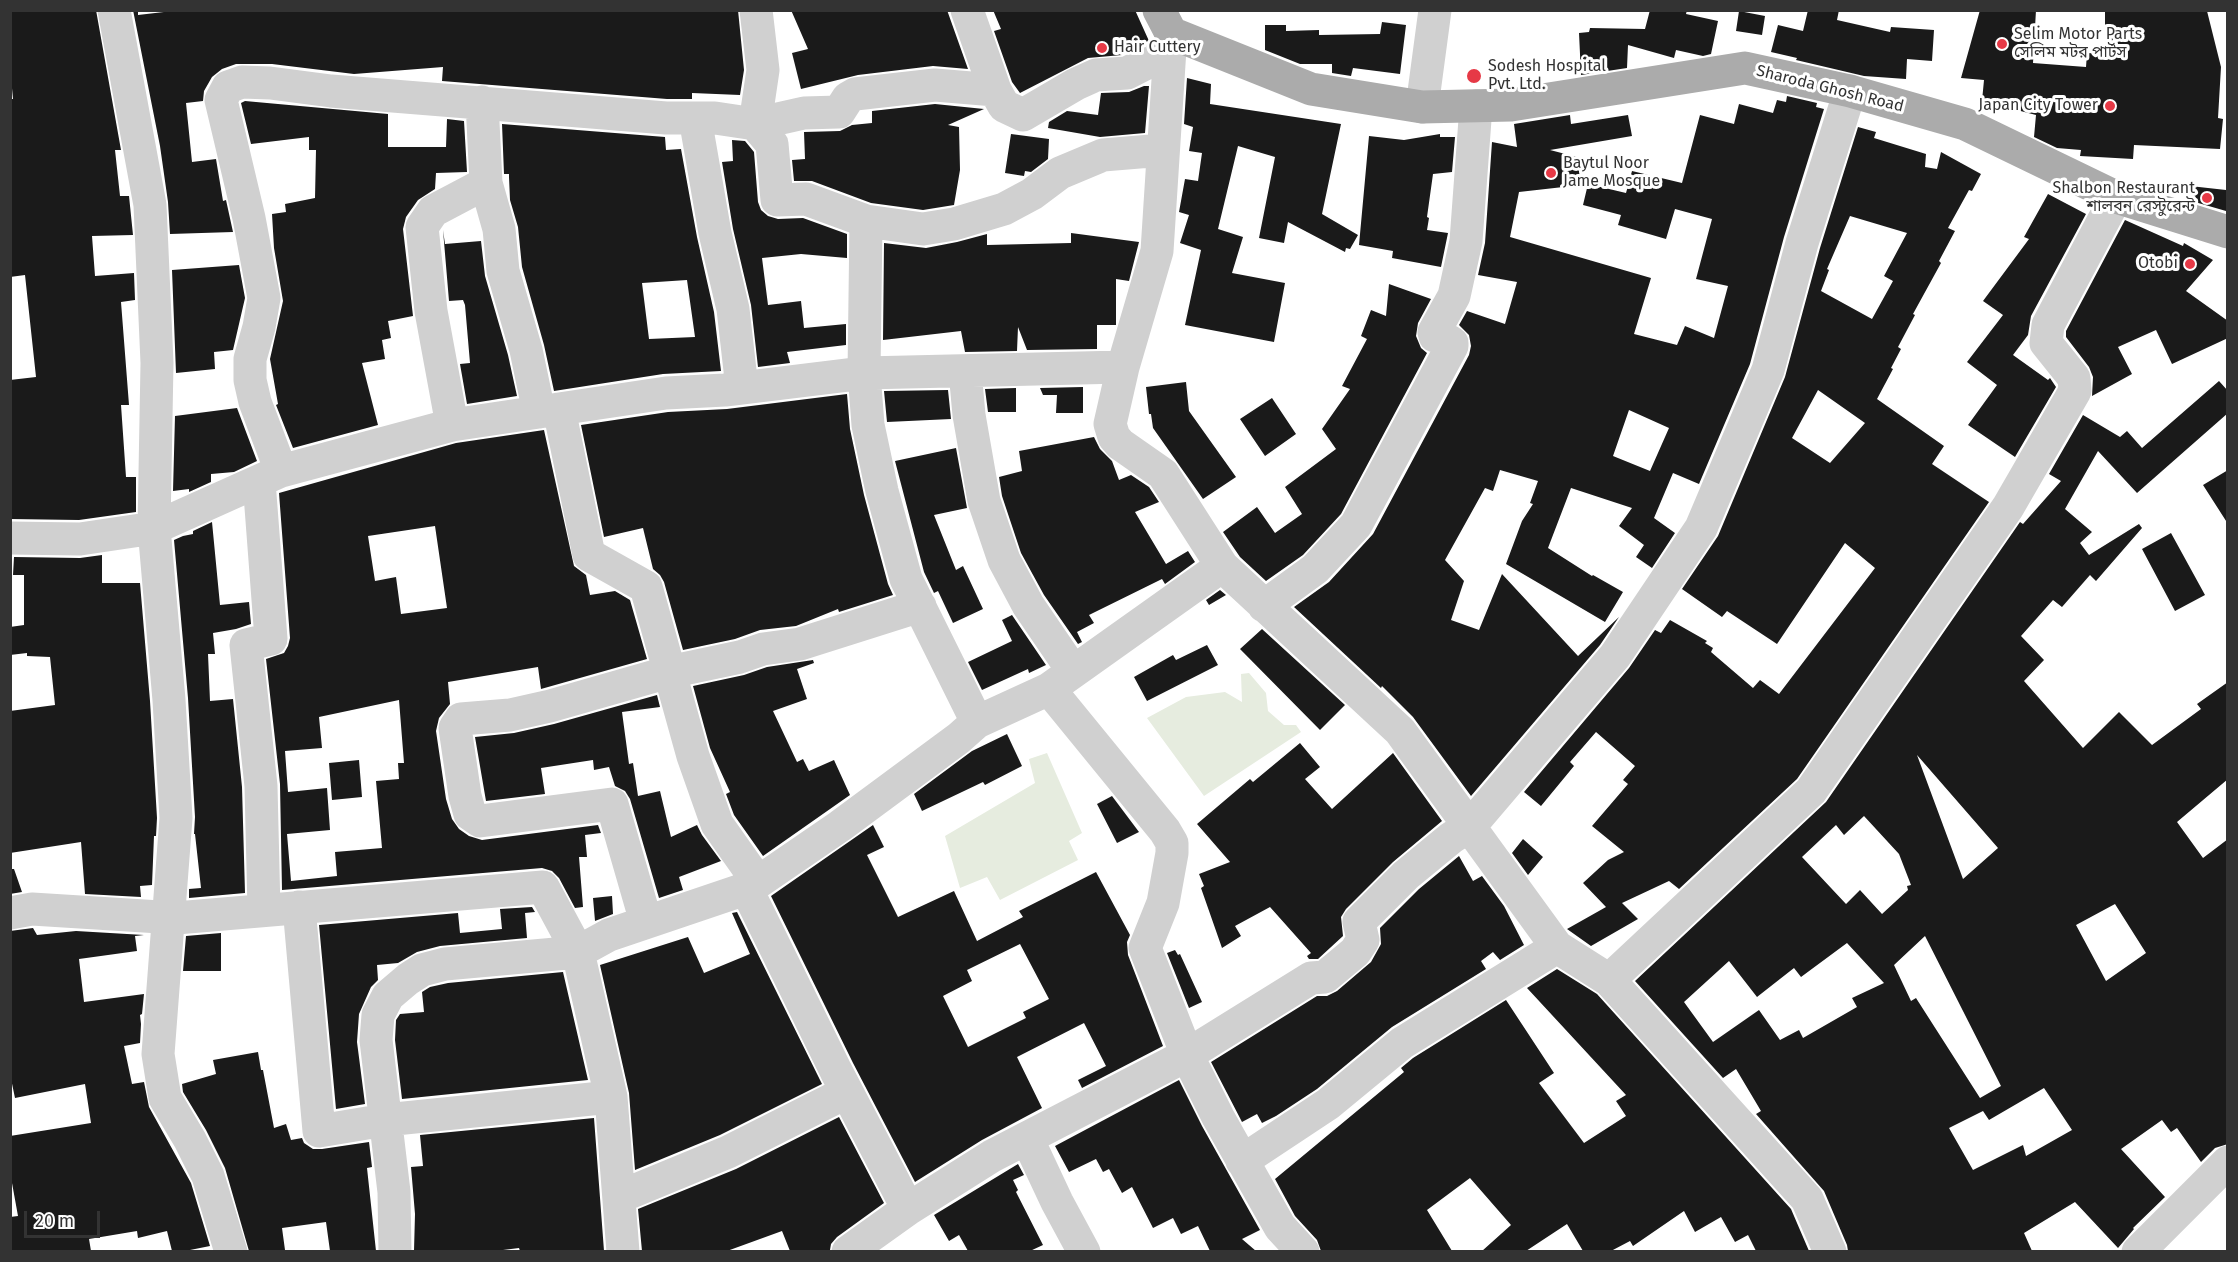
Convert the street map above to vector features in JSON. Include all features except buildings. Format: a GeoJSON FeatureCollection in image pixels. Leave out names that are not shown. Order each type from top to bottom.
{"type":"FeatureCollection","features":[{"type":"Feature","properties":{"kind":"main road","name":"Sharoda Ghosh Road"},"geometry":{"type":"LineString","coordinates":[[1167,31],[1311,89],[1422,107],[1511,105],[1745,68],[1850,91],[1965,124],[2116,197],[2228,232]]}},
{"type":"Feature","properties":{"kind":"street"},"geometry":{"type":"LineString","coordinates":[[114,10],[150,205],[157,363],[154,528],[170,699],[176,818],[158,1054],[165,1098],[208,1176],[231,1251]]}},
{"type":"Feature","properties":{"kind":"street"},"geometry":{"type":"LineString","coordinates":[[756,10],[763,70],[755,124],[772,144],[777,200],[806,199],[866,221],[923,229],[954,224],[1004,208],[1032,194],[1060,173],[1103,155],[1163,150]]}},
{"type":"Feature","properties":{"kind":"street"},"geometry":{"type":"LineString","coordinates":[[967,10],[995,90],[1004,106],[1023,115],[1096,75],[1127,73],[1167,31]]}},
{"type":"Feature","properties":{"kind":"street"},"geometry":{"type":"LineString","coordinates":[[1422,107],[1435,10]]}},
{"type":"Feature","properties":{"kind":"street"},"geometry":{"type":"LineString","coordinates":[[1167,31],[1157,251],[1123,367],[1110,424],[1114,437],[1120,444],[1163,474],[1222,566],[1400,731],[1471,825],[1557,947],[1609,980],[1807,1199],[1830,1251]]}},
{"type":"Feature","properties":{"kind":"street"},"geometry":{"type":"LineString","coordinates":[[264,910],[261,786],[246,645],[271,639],[270,476],[250,380],[250,359],[264,298],[249,218],[221,100],[228,87],[242,82],[666,118],[715,118],[755,124],[804,113],[839,112],[848,98],[855,94],[935,85],[995,90]]}},
{"type":"Feature","properties":{"kind":"street"},"geometry":{"type":"LineString","coordinates":[[848,1251],[908,1209],[992,1156],[1187,1055],[1311,978],[1325,977],[1355,952],[1363,940],[1359,922],[1406,875],[1451,838],[1471,825],[1615,656],[1701,528],[1768,370],[1802,243],[1850,91]]}},
{"type":"Feature","properties":{"kind":"street"},"geometry":{"type":"LineString","coordinates":[[482,102],[486,183],[499,229],[503,271],[526,350],[549,410],[589,555],[646,587],[693,756],[717,824],[752,885],[847,1092],[908,1209]]}},
{"type":"Feature","properties":{"kind":"street"},"geometry":{"type":"LineString","coordinates":[[1264,606],[1315,568],[1356,525],[1452,346],[1449,341],[1435,336],[1434,332],[1454,296],[1466,241],[1476,106]]}},
{"type":"Feature","properties":{"kind":"street"},"geometry":{"type":"LineString","coordinates":[[695,118],[715,233],[733,309],[742,388]]}},
{"type":"Feature","properties":{"kind":"street"},"geometry":{"type":"LineString","coordinates":[[452,424],[431,311],[422,227],[433,211],[486,183]]}},
{"type":"Feature","properties":{"kind":"street"},"geometry":{"type":"LineString","coordinates":[[1609,980],[1810,791],[2008,507],[2075,391],[2074,378],[2046,343],[2048,325],[2116,197]]}},
{"type":"Feature","properties":{"kind":"street"},"geometry":{"type":"LineString","coordinates":[[866,221],[864,373],[868,425],[882,491],[906,579],[977,722]]}},
{"type":"Feature","properties":{"kind":"street"},"geometry":{"type":"LineString","coordinates":[[10,538],[80,539],[154,528],[270,476],[452,424],[666,393],[742,388],[864,373],[1123,367]]}},
{"type":"Feature","properties":{"kind":"street"},"geometry":{"type":"LineString","coordinates":[[965,371],[969,415],[984,501],[1004,560],[1028,604],[1061,680],[1172,843],[1163,903],[1145,948],[1187,1055],[1242,1161],[1280,1227],[1304,1251]]}},
{"type":"Feature","properties":{"kind":"street"},"geometry":{"type":"LineString","coordinates":[[395,1251],[394,1192],[376,1040],[378,1015],[388,996],[422,970],[445,964],[578,952],[609,935],[752,885],[840,826],[959,738],[977,722],[1061,680],[1222,566]]}},
{"type":"Feature","properties":{"kind":"street"},"geometry":{"type":"LineString","coordinates":[[646,922],[612,804],[480,821],[470,814],[465,796],[455,728],[461,719],[530,711],[669,672],[740,657],[762,649],[800,644],[920,606]]}},
{"type":"Feature","properties":{"kind":"street"},"geometry":{"type":"LineString","coordinates":[[18,917],[168,918],[543,887],[578,952],[611,1097],[623,1251]]}},
{"type":"Feature","properties":{"kind":"street"},"geometry":{"type":"LineString","coordinates":[[299,908],[319,1131],[385,1120],[611,1097]]}},
{"type":"Feature","properties":{"kind":"street"},"geometry":{"type":"LineString","coordinates":[[1242,1161],[1328,1104],[1402,1043],[1557,947]]}},
{"type":"Feature","properties":{"kind":"street"},"geometry":{"type":"LineString","coordinates":[[619,1197],[728,1152],[847,1092]]}},
{"type":"Feature","properties":{"kind":"street"},"geometry":{"type":"LineString","coordinates":[[1027,1138],[1057,1202],[1084,1251]]}},
{"type":"Feature","properties":{"kind":"street"},"geometry":{"type":"LineString","coordinates":[[2138,1251],[2228,1162]]}},
{"type":"Feature","properties":{"kind":"shaded area"},"geometry":{"type":"Polygon","coordinates":[[[1249,673],[1266,693],[1268,711],[1284,725],[1296,725],[1301,732],[1204,796],[1147,718],[1186,697],[1225,692],[1242,702],[1241,674],[1249,673]]]}},
{"type":"Feature","properties":{"kind":"shaded area"},"geometry":{"type":"Polygon","coordinates":[[[1047,753],[1082,833],[1069,841],[1078,860],[1000,900],[987,877],[960,888],[945,836],[1035,783],[1029,759],[1047,753]]]}},
{"type":"Feature","properties":{"kind":"place","name":"Selim Motor Parts সেলিম মটর পার্টস"},"geometry":{"type":"Point","coordinates":[2002,44]}},
{"type":"Feature","properties":{"kind":"place","name":"Hair Cuttery"},"geometry":{"type":"Point","coordinates":[1102,48]}},
{"type":"Feature","properties":{"kind":"place","name":"Sodesh Hospital Pvt. Ltd."},"geometry":{"type":"Point","coordinates":[1474,76]}},
{"type":"Feature","properties":{"kind":"place","name":"Japan City Tower"},"geometry":{"type":"Point","coordinates":[2110,106]}},
{"type":"Feature","properties":{"kind":"place","name":"Baytul Noor Jame Mosque"},"geometry":{"type":"Point","coordinates":[1551,173]}},
{"type":"Feature","properties":{"kind":"place","name":"Shalbon Restaurant শালবন রেস্টুরেন্ট"},"geometry":{"type":"Point","coordinates":[2207,198]}},
{"type":"Feature","properties":{"kind":"place","name":"Otobi"},"geometry":{"type":"Point","coordinates":[2190,264]}}]}
